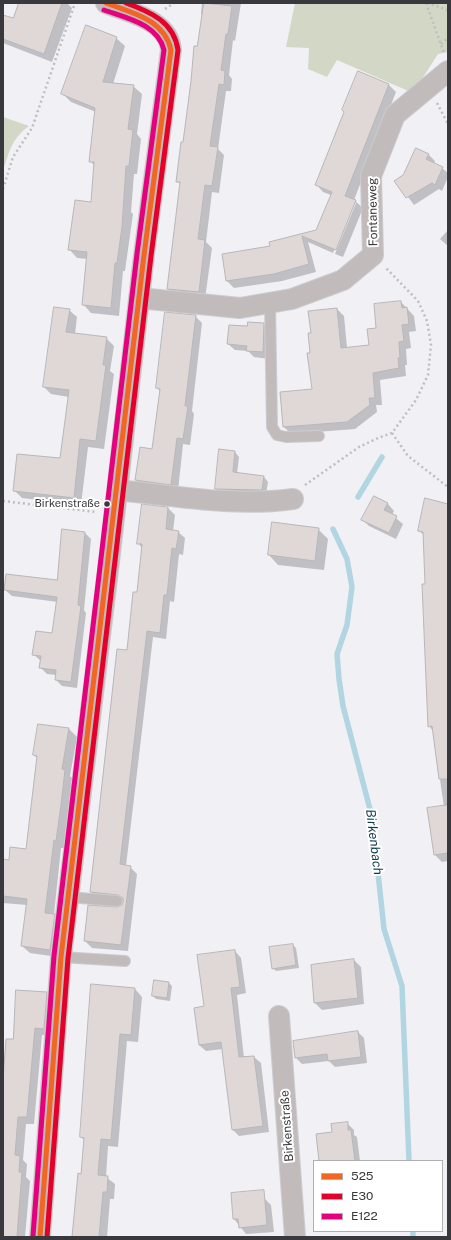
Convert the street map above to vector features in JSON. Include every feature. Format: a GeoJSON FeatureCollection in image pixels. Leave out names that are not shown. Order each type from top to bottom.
{"type":"FeatureCollection","features":[{"type":"Feature","properties":{"kind":"street"},"geometry":{"type":"LineString","coordinates":[[40,1237],[61,957],[170,50],[167,35],[157,24],[106,3]]}},
{"type":"Feature","properties":{"kind":"street","name":"Fontaneweg"},"geometry":{"type":"LineString","coordinates":[[139,298],[240,308],[292,299],[343,280],[373,255],[371,176],[395,116],[428,89],[446,64]]}},
{"type":"Feature","properties":{"kind":"street"},"geometry":{"type":"LineString","coordinates":[[118,490],[227,502],[264,504],[294,500]]}},
{"type":"Feature","properties":{"kind":"street","name":"Birkenstraße"},"geometry":{"type":"LineString","coordinates":[[279,1016],[295,1237]]}},
{"type":"Feature","properties":{"kind":"lane"},"geometry":{"type":"LineString","coordinates":[[270,302],[272,427],[277,435],[286,437],[319,436]]}},
{"type":"Feature","properties":{"kind":"lane"},"geometry":{"type":"LineString","coordinates":[[68,897],[117,901]]}},
{"type":"Feature","properties":{"kind":"lane"},"geometry":{"type":"LineString","coordinates":[[61,957],[125,961]]}},
{"type":"Feature","properties":{"kind":"path"},"geometry":{"type":"LineString","coordinates":[[3,189],[13,157],[32,128],[75,3]]}},
{"type":"Feature","properties":{"kind":"path"},"geometry":{"type":"LineString","coordinates":[[426,3],[448,10]]}},
{"type":"Feature","properties":{"kind":"path"},"geometry":{"type":"LineString","coordinates":[[426,3],[441,44],[446,64]]}},
{"type":"Feature","properties":{"kind":"path"},"geometry":{"type":"LineString","coordinates":[[441,44],[448,38]]}},
{"type":"Feature","properties":{"kind":"path"},"geometry":{"type":"LineString","coordinates":[[428,89],[448,124]]}},
{"type":"Feature","properties":{"kind":"path"},"geometry":{"type":"LineString","coordinates":[[294,500],[308,480],[359,447],[392,433],[416,400],[428,375],[430,345],[426,320],[418,301],[373,255]]}},
{"type":"Feature","properties":{"kind":"path"},"geometry":{"type":"LineString","coordinates":[[392,433],[408,456],[448,487]]}},
{"type":"Feature","properties":{"kind":"path"},"geometry":{"type":"LineString","coordinates":[[3,501],[115,514]]}},
{"type":"Feature","properties":{"kind":"green space"},"geometry":{"type":"Polygon","coordinates":[[[295,3],[448,3],[448,52],[438,54],[413,93],[337,60],[327,77],[308,69],[309,48],[286,47],[295,3]]]}},
{"type":"Feature","properties":{"kind":"green space"},"geometry":{"type":"Polygon","coordinates":[[[3,117],[29,126],[19,135],[12,146],[3,171],[3,117]]]}},
{"type":"Feature","properties":{"kind":"building"},"geometry":{"type":"Polygon","coordinates":[[[19,3],[62,3],[44,54],[3,39],[3,15],[13,18],[19,3]]]}},
{"type":"Feature","properties":{"kind":"building"},"geometry":{"type":"Polygon","coordinates":[[[204,3],[232,6],[221,70],[225,71],[224,85],[219,84],[210,146],[218,147],[212,186],[205,185],[198,239],[205,240],[199,292],[167,289],[180,182],[176,182],[181,142],[183,142],[194,46],[197,46],[204,3]]]}},
{"type":"Feature","properties":{"kind":"building"},"geometry":{"type":"Polygon","coordinates":[[[86,25],[117,37],[103,82],[134,85],[128,129],[133,130],[129,166],[126,166],[122,227],[117,263],[115,263],[111,308],[82,305],[87,252],[68,250],[75,200],[91,202],[94,162],[89,162],[95,108],[61,94],[86,25]]]}},
{"type":"Feature","properties":{"kind":"building"},"geometry":{"type":"Polygon","coordinates":[[[358,71],[389,84],[345,196],[356,200],[336,250],[302,236],[309,264],[274,274],[226,281],[222,254],[270,246],[269,242],[316,230],[332,192],[315,185],[344,112],[342,110],[358,71]]]}},
{"type":"Feature","properties":{"kind":"building"},"geometry":{"type":"Polygon","coordinates":[[[416,148],[429,154],[426,159],[443,167],[435,185],[432,183],[406,198],[394,181],[403,175],[416,148]]]}},
{"type":"Feature","properties":{"kind":"building"},"geometry":{"type":"Polygon","coordinates":[[[401,301],[402,308],[407,307],[409,324],[402,325],[404,341],[399,342],[399,368],[373,373],[375,398],[369,398],[370,405],[347,422],[283,427],[280,392],[312,389],[307,353],[310,353],[308,333],[311,333],[308,311],[337,308],[341,348],[369,345],[367,329],[376,328],[374,304],[401,301]]]}},
{"type":"Feature","properties":{"kind":"building"},"geometry":{"type":"Polygon","coordinates":[[[54,307],[70,309],[66,332],[107,337],[103,365],[106,365],[96,441],[80,439],[74,498],[13,491],[17,454],[60,458],[69,390],[43,387],[54,307]]]}},
{"type":"Feature","properties":{"kind":"building"},"geometry":{"type":"Polygon","coordinates":[[[165,312],[196,315],[185,406],[188,406],[183,439],[177,438],[171,485],[135,480],[140,447],[152,449],[160,389],[156,388],[165,312]]]}},
{"type":"Feature","properties":{"kind":"building"},"geometry":{"type":"Polygon","coordinates":[[[248,322],[264,323],[263,352],[246,351],[247,346],[227,344],[229,325],[247,326],[248,322]]]}},
{"type":"Feature","properties":{"kind":"building"},"geometry":{"type":"Polygon","coordinates":[[[219,449],[235,451],[233,472],[264,476],[262,490],[215,489],[219,449]]]}},
{"type":"Feature","properties":{"kind":"building"},"geometry":{"type":"Polygon","coordinates":[[[374,496],[388,503],[384,510],[397,516],[389,533],[361,520],[374,496]]]}},
{"type":"Feature","properties":{"kind":"building"},"geometry":{"type":"Polygon","coordinates":[[[425,498],[448,504],[448,779],[439,779],[432,726],[428,727],[422,584],[425,584],[423,532],[418,531],[425,498]]]}},
{"type":"Feature","properties":{"kind":"building"},"geometry":{"type":"Polygon","coordinates":[[[142,504],[168,507],[166,529],[179,531],[176,549],[172,548],[167,595],[164,595],[160,633],[147,631],[120,864],[131,866],[121,945],[84,941],[88,905],[117,907],[122,905],[123,902],[123,898],[118,895],[90,892],[117,649],[127,650],[133,592],[137,592],[142,544],[137,544],[142,504]]]}},
{"type":"Feature","properties":{"kind":"building"},"geometry":{"type":"Polygon","coordinates":[[[272,522],[319,528],[315,561],[268,555],[272,522]]]}},
{"type":"Feature","properties":{"kind":"building"},"geometry":{"type":"Polygon","coordinates":[[[62,529],[85,532],[78,605],[81,606],[71,682],[55,680],[56,670],[39,668],[41,656],[32,655],[36,631],[52,633],[57,597],[4,590],[6,574],[57,580],[62,529]]]}},
{"type":"Feature","properties":{"kind":"building"},"geometry":{"type":"Polygon","coordinates":[[[38,724],[69,728],[62,769],[65,770],[61,805],[56,841],[54,840],[45,913],[55,914],[50,950],[21,946],[27,899],[3,896],[3,859],[9,860],[10,847],[26,849],[37,756],[33,755],[38,724]]]}},
{"type":"Feature","properties":{"kind":"building"},"geometry":{"type":"Polygon","coordinates":[[[448,805],[448,853],[434,855],[427,808],[448,805]]]}},
{"type":"Feature","properties":{"kind":"building"},"geometry":{"type":"Polygon","coordinates":[[[293,944],[296,965],[272,969],[269,947],[293,944]]]}},
{"type":"Feature","properties":{"kind":"building"},"geometry":{"type":"Polygon","coordinates":[[[235,950],[240,987],[231,988],[239,1057],[254,1056],[263,1126],[232,1130],[221,1042],[199,1045],[194,1008],[204,1006],[197,955],[235,950]]]}},
{"type":"Feature","properties":{"kind":"building"},"geometry":{"type":"Polygon","coordinates":[[[354,959],[358,998],[314,1003],[311,965],[354,959]]]}},
{"type":"Feature","properties":{"kind":"building"},"geometry":{"type":"Polygon","coordinates":[[[154,980],[169,982],[167,998],[152,996],[154,980]]]}},
{"type":"Feature","properties":{"kind":"building"},"geometry":{"type":"Polygon","coordinates":[[[91,984],[135,988],[131,1035],[120,1034],[111,1140],[101,1139],[98,1175],[108,1176],[107,1192],[103,1192],[99,1237],[72,1237],[78,1173],[81,1174],[84,1138],[80,1137],[91,984]]]}},
{"type":"Feature","properties":{"kind":"building"},"geometry":{"type":"Polygon","coordinates":[[[16,990],[47,992],[44,1029],[35,1028],[27,1117],[18,1117],[15,1155],[20,1156],[19,1172],[22,1172],[17,1237],[3,1237],[3,1079],[6,1039],[13,1039],[16,990]]]}},
{"type":"Feature","properties":{"kind":"building"},"geometry":{"type":"Polygon","coordinates":[[[358,1031],[361,1057],[328,1061],[327,1054],[295,1058],[293,1041],[358,1031]]]}},
{"type":"Feature","properties":{"kind":"building"},"geometry":{"type":"Polygon","coordinates":[[[348,1122],[348,1130],[351,1130],[355,1160],[319,1160],[316,1134],[332,1132],[331,1124],[348,1122]]]}},
{"type":"Feature","properties":{"kind":"building"},"geometry":{"type":"Polygon","coordinates":[[[264,1190],[267,1225],[239,1228],[238,1219],[233,1219],[231,1193],[264,1190]]]}},
{"type":"Feature","properties":{"kind":"waterway","name":"Birkenbach"},"geometry":{"type":"LineString","coordinates":[[358,497],[382,457]]}},
{"type":"Feature","properties":{"kind":"waterway","name":"Birkenbach"},"geometry":{"type":"LineString","coordinates":[[333,529],[347,559],[352,587],[347,625],[337,654],[343,706],[372,817],[384,929],[402,986],[409,1160]]}},
{"type":"Feature","properties":{"kind":"waterway","name":"Birkenbach"},"geometry":{"type":"LineString","coordinates":[[413,1232],[413,1237]]}},
{"type":"Feature","properties":{"kind":"transit line","name":"525"},"geometry":{"type":"LineString","coordinates":[[40,1237],[61,957],[144,255],[171,50],[162,31],[154,24],[136,14],[106,3]]}},
{"type":"Feature","properties":{"kind":"transit line","name":"E30"},"geometry":{"type":"LineString","coordinates":[[47,1237],[68,958],[151,256],[178,50],[176,40],[172,32],[160,19],[144,10],[126,3]]}},
{"type":"Feature","properties":{"kind":"transit line","name":"E122"},"geometry":{"type":"LineString","coordinates":[[33,1236],[54,956],[137,254],[164,50],[161,41],[148,28],[131,19],[104,10]]}},
{"type":"Feature","properties":{"kind":"place","name":"Birkenstraße"},"geometry":{"type":"Point","coordinates":[107,504]}}]}
